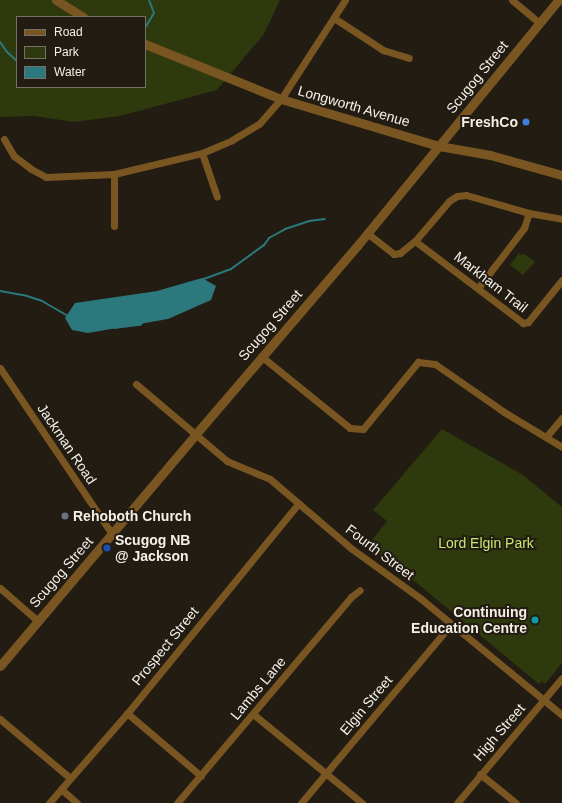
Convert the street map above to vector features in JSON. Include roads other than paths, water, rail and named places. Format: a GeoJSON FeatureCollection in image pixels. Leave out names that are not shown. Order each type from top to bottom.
{"type":"FeatureCollection","features":[{"type":"Feature","properties":{"kind":"street"},"geometry":{"type":"LineString","coordinates":[[56,0],[81,16]]}},
{"type":"Feature","properties":{"kind":"street"},"geometry":{"type":"LineString","coordinates":[[4,139],[14,156],[46,177],[114,174],[202,153],[232,140],[259,124],[281,99],[345,0]]}},
{"type":"Feature","properties":{"kind":"street"},"geometry":{"type":"LineString","coordinates":[[512,0],[539,23]]}},
{"type":"Feature","properties":{"kind":"street","name":"Scugog Street"},"geometry":{"type":"LineString","coordinates":[[0,666],[367,234],[558,0]]}},
{"type":"Feature","properties":{"kind":"street"},"geometry":{"type":"LineString","coordinates":[[334,18],[383,50],[409,58]]}},
{"type":"Feature","properties":{"kind":"street","name":"Longworth Avenue"},"geometry":{"type":"LineString","coordinates":[[146,44],[281,99],[439,146],[490,155],[562,175]]}},
{"type":"Feature","properties":{"kind":"street"},"geometry":{"type":"LineString","coordinates":[[202,153],[216,197]]}},
{"type":"Feature","properties":{"kind":"street"},"geometry":{"type":"LineString","coordinates":[[114,174],[114,226]]}},
{"type":"Feature","properties":{"kind":"street"},"geometry":{"type":"LineString","coordinates":[[367,234],[394,254],[407,249],[449,201],[457,196],[466,195],[530,213],[562,219]]}},
{"type":"Feature","properties":{"kind":"street"},"geometry":{"type":"LineString","coordinates":[[478,288],[524,228],[530,213]]}},
{"type":"Feature","properties":{"kind":"street","name":"Markham Trail"},"geometry":{"type":"LineString","coordinates":[[415,240],[523,323],[528,322],[562,280]]}},
{"type":"Feature","properties":{"kind":"street"},"geometry":{"type":"LineString","coordinates":[[262,356],[350,428],[363,430],[418,362],[435,364],[504,412],[562,447]]}},
{"type":"Feature","properties":{"kind":"street","name":"Jackman Road"},"geometry":{"type":"LineString","coordinates":[[0,368],[3,378],[112,534]]}},
{"type":"Feature","properties":{"kind":"street","name":"Fourth Street"},"geometry":{"type":"LineString","coordinates":[[136,384],[227,461],[270,479],[352,548],[420,598],[562,715]]}},
{"type":"Feature","properties":{"kind":"street"},"geometry":{"type":"LineString","coordinates":[[546,437],[562,418]]}},
{"type":"Feature","properties":{"kind":"street","name":"Prospect Street"},"geometry":{"type":"LineString","coordinates":[[49,803],[127,713],[299,503]]}},
{"type":"Feature","properties":{"kind":"street"},"geometry":{"type":"LineString","coordinates":[[0,588],[38,621]]}},
{"type":"Feature","properties":{"kind":"street","name":"Lambs Lane"},"geometry":{"type":"LineString","coordinates":[[177,803],[351,597],[360,590]]}},
{"type":"Feature","properties":{"kind":"street","name":"Elgin Street"},"geometry":{"type":"LineString","coordinates":[[301,803],[451,624]]}},
{"type":"Feature","properties":{"kind":"street","name":"High Street"},"geometry":{"type":"LineString","coordinates":[[457,803],[562,678]]}},
{"type":"Feature","properties":{"kind":"street"},"geometry":{"type":"LineString","coordinates":[[127,713],[201,776]]}},
{"type":"Feature","properties":{"kind":"street"},"geometry":{"type":"LineString","coordinates":[[253,714],[362,803]]}},
{"type":"Feature","properties":{"kind":"street"},"geometry":{"type":"LineString","coordinates":[[0,719],[70,778]]}},
{"type":"Feature","properties":{"kind":"street"},"geometry":{"type":"LineString","coordinates":[[480,774],[516,803]]}},
{"type":"Feature","properties":{"kind":"street"},"geometry":{"type":"LineString","coordinates":[[61,789],[77,803]]}},
{"type":"Feature","properties":{"kind":"water"},"geometry":{"type":"Polygon","coordinates":[[[202,278],[216,286],[211,300],[168,319],[88,333],[72,330],[65,318],[75,303],[157,291],[202,278]]]}},
{"type":"Feature","properties":{"kind":"waterway"},"geometry":{"type":"LineString","coordinates":[[146,26],[154,13],[149,0]]}},
{"type":"Feature","properties":{"kind":"waterway"},"geometry":{"type":"LineString","coordinates":[[0,42],[7,52],[16,60]]}},
{"type":"Feature","properties":{"kind":"waterway"},"geometry":{"type":"LineString","coordinates":[[201,280],[231,269],[264,245],[269,238],[285,229],[309,221],[325,219]]}},
{"type":"Feature","properties":{"kind":"waterway"},"geometry":{"type":"LineString","coordinates":[[0,291],[27,296],[42,301],[68,316]]}},
{"type":"Feature","properties":{"kind":"waterway"},"geometry":{"type":"LineString","coordinates":[[114,328],[140,325],[143,322]]}},
{"type":"Feature","properties":{"kind":"place","name":"FreshCo"},"geometry":{"type":"Point","coordinates":[526,122]}},
{"type":"Feature","properties":{"kind":"place","name":"Rehoboth Church"},"geometry":{"type":"Point","coordinates":[65,516]}},
{"type":"Feature","properties":{"kind":"place","name":"Scugog NB @ Jackson"},"geometry":{"type":"Point","coordinates":[107,548]}},
{"type":"Feature","properties":{"kind":"place","name":"Continuing Education Centre"},"geometry":{"type":"Point","coordinates":[535,620]}},
{"type":"Feature","properties":{"kind":"park label","name":"Lord Elgin Park"},"geometry":{"type":"Point","coordinates":[486,543]}}]}
